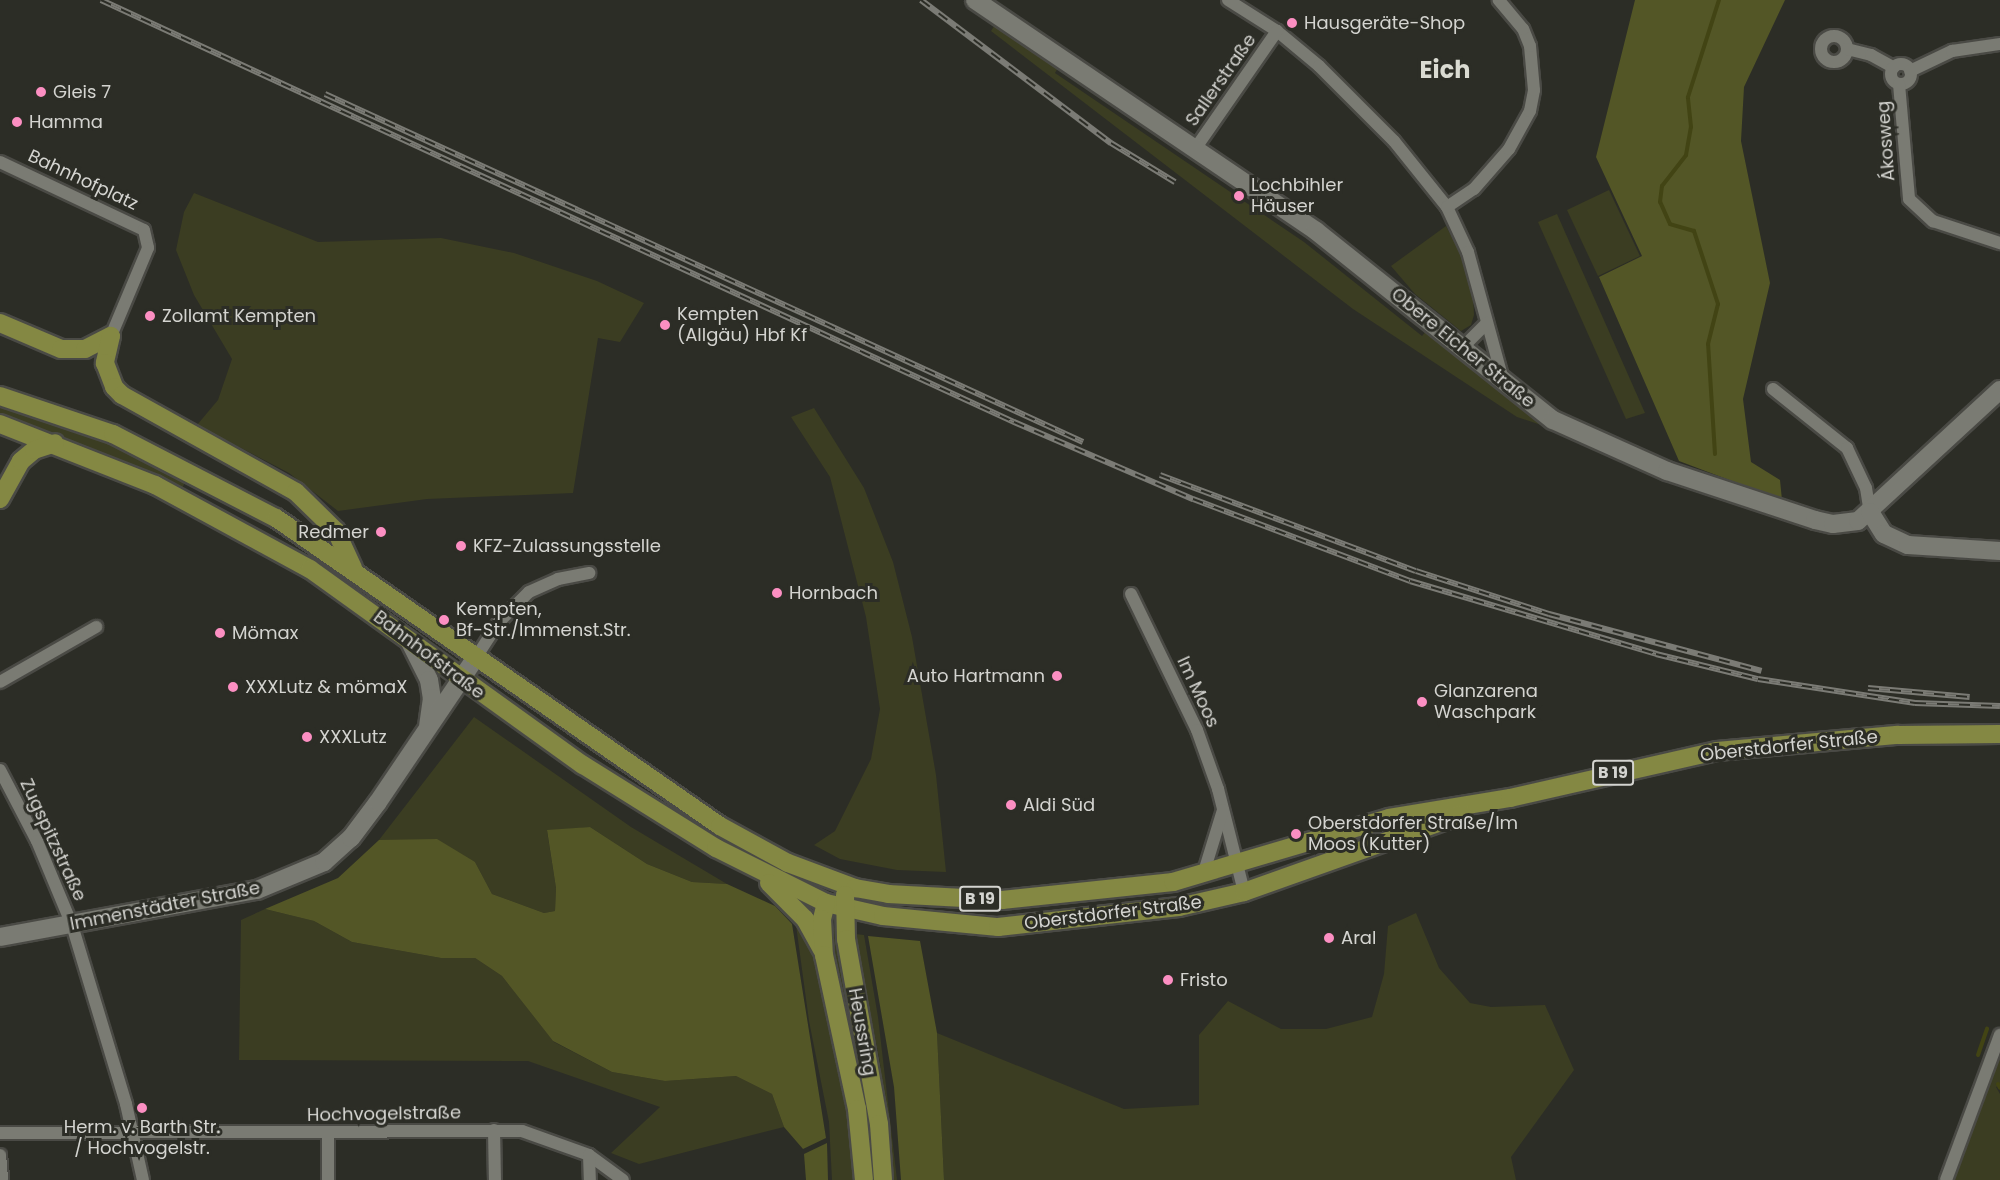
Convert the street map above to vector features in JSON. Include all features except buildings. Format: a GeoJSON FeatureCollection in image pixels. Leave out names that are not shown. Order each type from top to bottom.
{"type":"FeatureCollection","features":[{"type":"Feature","properties":{"kind":"main road"},"geometry":{"type":"LineString","coordinates":[[0,323],[74,350],[98,344],[111,336]]}},
{"type":"Feature","properties":{"kind":"main road"},"geometry":{"type":"LineString","coordinates":[[111,336],[105,363],[114,387],[122,395],[296,492],[336,531],[353,569]]}},
{"type":"Feature","properties":{"kind":"main road","name":"Bahnhofstraße"},"geometry":{"type":"LineString","coordinates":[[0,396],[113,434],[198,475],[308,537],[475,659],[720,826],[788,862],[845,885]]}},
{"type":"Feature","properties":{"kind":"main road","name":"Bahnhofstraße"},"geometry":{"type":"LineString","coordinates":[[0,424],[55,442],[155,485],[239,528],[321,576],[460,680],[583,765],[757,871],[826,903],[845,908]]}},
{"type":"Feature","properties":{"kind":"main road"},"geometry":{"type":"LineString","coordinates":[[0,499],[21,460],[55,442]]}},
{"type":"Feature","properties":{"kind":"main road","name":"Oberstdorfer Straße"},"geometry":{"type":"LineString","coordinates":[[845,885],[922,898],[1002,900],[1115,890],[1203,875],[1389,818],[1510,798],[1735,748],[1898,735],[2000,734]]}},
{"type":"Feature","properties":{"kind":"main road","name":"Oberstdorfer Straße"},"geometry":{"type":"LineString","coordinates":[[845,908],[922,921],[998,927],[1179,907],[1244,892],[1510,798]]}},
{"type":"Feature","properties":{"kind":"main road"},"geometry":{"type":"LineString","coordinates":[[757,871],[805,919],[824,955]]}},
{"type":"Feature","properties":{"kind":"main road"},"geometry":{"type":"LineString","coordinates":[[826,903],[845,885]]}},
{"type":"Feature","properties":{"kind":"main road","name":"Heussring"},"geometry":{"type":"LineString","coordinates":[[845,885],[849,955],[879,1124],[883,1180]]}},
{"type":"Feature","properties":{"kind":"main road","name":"Heussring"},"geometry":{"type":"LineString","coordinates":[[826,903],[822,918],[824,955],[857,1109],[864,1180]]}},
{"type":"Feature","properties":{"kind":"street","name":"Obere Eicher Straße"},"geometry":{"type":"LineString","coordinates":[[975,0],[1375,274],[1461,349],[1552,420],[1711,487],[1833,524],[1858,520],[1870,512]]}},
{"type":"Feature","properties":{"kind":"street"},"geometry":{"type":"LineString","coordinates":[[1228,0],[1277,31],[1373,118],[1447,207],[1468,252],[1504,384]]}},
{"type":"Feature","properties":{"kind":"street"},"geometry":{"type":"LineString","coordinates":[[1447,207],[1474,189],[1509,149],[1530,111],[1534,90],[1530,46],[1523,29],[1499,0]]}},
{"type":"Feature","properties":{"kind":"street","name":"Sallerstraße"},"geometry":{"type":"LineString","coordinates":[[1195,149],[1277,31]]}},
{"type":"Feature","properties":{"kind":"street","name":"Ákosweg"},"geometry":{"type":"LineString","coordinates":[[1899,84],[1908,81],[1910,71],[1952,51],[2000,44]]}},
{"type":"Feature","properties":{"kind":"street"},"geometry":{"type":"LineString","coordinates":[[1847,49],[1871,54],[1894,68],[1901,65],[1910,71]]}},
{"type":"Feature","properties":{"kind":"street","name":"Ákosweg"},"geometry":{"type":"LineString","coordinates":[[1894,68],[1892,78],[1899,84],[1909,199],[1933,221],[2000,243]]}},
{"type":"Feature","properties":{"kind":"street","name":"Bahnhofplatz"},"geometry":{"type":"LineString","coordinates":[[0,162],[144,230],[148,248],[111,336]]}},
{"type":"Feature","properties":{"kind":"street"},"geometry":{"type":"LineString","coordinates":[[1461,349],[1487,323]]}},
{"type":"Feature","properties":{"kind":"street"},"geometry":{"type":"LineString","coordinates":[[1773,389],[1848,448],[1866,488],[1870,512],[1884,534],[1908,545],[2000,551]]}},
{"type":"Feature","properties":{"kind":"street"},"geometry":{"type":"LineString","coordinates":[[1870,512],[2000,390]]}},
{"type":"Feature","properties":{"kind":"street","name":"Bahnhofstraße"},"geometry":{"type":"LineString","coordinates":[[475,659],[499,622],[529,592],[558,579],[589,573]]}},
{"type":"Feature","properties":{"kind":"street","name":"Im Moos"},"geometry":{"type":"LineString","coordinates":[[1131,594],[1197,730],[1223,809],[1244,892]]}},
{"type":"Feature","properties":{"kind":"street"},"geometry":{"type":"LineString","coordinates":[[0,682],[96,627]]}},
{"type":"Feature","properties":{"kind":"street"},"geometry":{"type":"LineString","coordinates":[[410,642],[429,680],[432,698],[426,733]]}},
{"type":"Feature","properties":{"kind":"street","name":"Immenstädter Straße"},"geometry":{"type":"LineString","coordinates":[[0,937],[257,890],[324,862],[351,838],[426,733],[475,659]]}},
{"type":"Feature","properties":{"kind":"street","name":"Zugspitzstraße"},"geometry":{"type":"LineString","coordinates":[[0,770],[37,841],[72,925],[133,1133],[143,1180]]}},
{"type":"Feature","properties":{"kind":"street"},"geometry":{"type":"LineString","coordinates":[[1203,875],[1223,809]]}},
{"type":"Feature","properties":{"kind":"street"},"geometry":{"type":"LineString","coordinates":[[1946,1180],[2000,1035]]}},
{"type":"Feature","properties":{"kind":"street"},"geometry":{"type":"LineString","coordinates":[[494,1130],[495,1180]]}},
{"type":"Feature","properties":{"kind":"street","name":"Hochvogelstraße"},"geometry":{"type":"LineString","coordinates":[[0,1133],[522,1131],[589,1155],[623,1180]]}},
{"type":"Feature","properties":{"kind":"street"},"geometry":{"type":"LineString","coordinates":[[328,1133],[328,1180]]}},
{"type":"Feature","properties":{"kind":"street"},"geometry":{"type":"LineString","coordinates":[[0,1155],[2,1180]]}},
{"type":"Feature","properties":{"kind":"street"},"geometry":{"type":"LineString","coordinates":[[589,1155],[590,1180]]}},
{"type":"Feature","properties":{"kind":"green space"},"geometry":{"type":"Polygon","coordinates":[[[1635,0],[1785,0],[1744,87],[1741,141],[1770,283],[1743,399],[1751,462],[1780,480],[1782,500],[1679,461],[1599,277],[1642,256],[1596,157],[1635,0]]]}},
{"type":"Feature","properties":{"kind":"green space"},"geometry":{"type":"Polygon","coordinates":[[[996,23],[1060,64],[1055,73],[1304,242],[1422,336],[1427,330],[1547,427],[1517,417],[1353,309],[991,31],[996,23]]]}},
{"type":"Feature","properties":{"kind":"green space"},"geometry":{"type":"Polygon","coordinates":[[[1609,190],[1640,256],[1598,276],[1567,210],[1609,190]]]}},
{"type":"Feature","properties":{"kind":"green space"},"geometry":{"type":"Polygon","coordinates":[[[194,193],[318,242],[441,238],[514,253],[597,281],[644,303],[620,342],[598,338],[573,493],[427,499],[338,511],[289,473],[197,425],[218,400],[232,359],[194,295],[176,250],[184,212],[194,193]]]}},
{"type":"Feature","properties":{"kind":"green space"},"geometry":{"type":"Polygon","coordinates":[[[1557,214],[1645,413],[1626,419],[1538,222],[1557,214]]]}},
{"type":"Feature","properties":{"kind":"green space"},"geometry":{"type":"Polygon","coordinates":[[[1446,226],[1461,254],[1473,296],[1474,315],[1471,325],[1461,331],[1415,294],[1391,266],[1446,226]]]}},
{"type":"Feature","properties":{"kind":"green space"},"geometry":{"type":"Polygon","coordinates":[[[0,404],[112,442],[187,477],[182,489],[0,418],[0,404]]]}},
{"type":"Feature","properties":{"kind":"green space"},"geometry":{"type":"Polygon","coordinates":[[[814,408],[864,488],[893,562],[912,637],[936,775],[946,872],[897,870],[840,859],[814,845],[835,831],[871,759],[880,709],[866,617],[830,477],[791,417],[814,408]]]}},
{"type":"Feature","properties":{"kind":"green space"},"geometry":{"type":"Polygon","coordinates":[[[474,717],[631,827],[727,884],[692,882],[647,864],[590,827],[547,831],[556,888],[555,911],[544,913],[492,894],[475,862],[379,840],[474,717]]]}},
{"type":"Feature","properties":{"kind":"green space"},"geometry":{"type":"Polygon","coordinates":[[[590,827],[647,864],[692,882],[727,884],[775,906],[792,924],[826,1138],[803,1149],[784,1127],[772,1094],[736,1076],[665,1081],[612,1072],[553,1041],[502,976],[475,958],[441,958],[352,942],[314,921],[265,909],[338,878],[379,840],[437,839],[475,862],[492,894],[544,913],[555,911],[556,888],[547,830],[590,827]]]}},
{"type":"Feature","properties":{"kind":"green space"},"geometry":{"type":"Polygon","coordinates":[[[265,909],[314,921],[352,942],[441,958],[475,958],[502,976],[554,1042],[612,1072],[665,1081],[736,1076],[772,1094],[784,1127],[639,1164],[611,1153],[660,1107],[528,1061],[239,1060],[241,920],[265,909]]]}},
{"type":"Feature","properties":{"kind":"green space"},"geometry":{"type":"Polygon","coordinates":[[[1416,913],[1439,968],[1470,1003],[1491,1007],[1545,1005],[1574,1070],[1511,1157],[1516,1180],[944,1180],[937,1033],[1124,1109],[1199,1105],[1199,1035],[1228,1001],[1281,1029],[1326,1029],[1372,1017],[1384,974],[1388,926],[1416,913]]]}},
{"type":"Feature","properties":{"kind":"green space"},"geometry":{"type":"Polygon","coordinates":[[[802,924],[817,956],[849,1109],[857,1180],[832,1180],[829,1122],[809,1021],[796,925],[802,924]]]}},
{"type":"Feature","properties":{"kind":"green space"},"geometry":{"type":"Polygon","coordinates":[[[828,927],[836,928],[872,1125],[875,1180],[869,1180],[828,927]]]}},
{"type":"Feature","properties":{"kind":"green space"},"geometry":{"type":"Polygon","coordinates":[[[855,934],[864,935],[878,1017],[897,1180],[891,1180],[880,1063],[855,934]]]}},
{"type":"Feature","properties":{"kind":"green space"},"geometry":{"type":"Polygon","coordinates":[[[868,936],[920,941],[937,1033],[944,1180],[901,1180],[894,1087],[868,936]]]}},
{"type":"Feature","properties":{"kind":"green space"},"geometry":{"type":"Polygon","coordinates":[[[2000,1041],[2000,1085],[1996,1087],[2000,1094],[2000,1180],[1952,1180],[2000,1041]]]}},
{"type":"Feature","properties":{"kind":"green space"},"geometry":{"type":"Polygon","coordinates":[[[827,1143],[828,1180],[806,1180],[804,1154],[827,1143]]]}},
{"type":"Feature","properties":{"kind":"waterway"},"geometry":{"type":"LineString","coordinates":[[1715,454],[1708,344],[1718,304],[1694,231],[1670,224],[1660,202],[1662,186],[1686,155],[1691,127],[1688,97],[1719,0]]}},
{"type":"Feature","properties":{"kind":"waterway"},"geometry":{"type":"LineString","coordinates":[[1978,1055],[1987,1029]]}},
{"type":"Feature","properties":{"kind":"waterway"},"geometry":{"type":"LineString","coordinates":[[1998,1084],[2000,1088]]}},
{"type":"Feature","properties":{"kind":"railway"},"geometry":{"type":"LineString","coordinates":[[101,0],[1014,422],[1193,499],[1410,581],[1656,654],[1758,679],[1915,703],[2000,706]]}},
{"type":"Feature","properties":{"kind":"railway"},"geometry":{"type":"LineString","coordinates":[[921,0],[1111,143],[1175,182]]}},
{"type":"Feature","properties":{"kind":"railway"},"geometry":{"type":"LineString","coordinates":[[325,94],[1083,442]]}},
{"type":"Feature","properties":{"kind":"railway"},"geometry":{"type":"LineString","coordinates":[[1160,475],[1416,571],[1549,614],[1761,671]]}},
{"type":"Feature","properties":{"kind":"railway"},"geometry":{"type":"LineString","coordinates":[[1868,688],[1970,697]]}},
{"type":"Feature","properties":{"kind":"place","name":"Hausgeräte-Shop"},"geometry":{"type":"Point","coordinates":[1292,23]}},
{"type":"Feature","properties":{"kind":"place","name":"Gleis 7"},"geometry":{"type":"Point","coordinates":[41,92]}},
{"type":"Feature","properties":{"kind":"place","name":"Hamma"},"geometry":{"type":"Point","coordinates":[17,122]}},
{"type":"Feature","properties":{"kind":"place","name":"Lochbihler Häuser"},"geometry":{"type":"Point","coordinates":[1239,196]}},
{"type":"Feature","properties":{"kind":"place","name":"Zollamt Kempten"},"geometry":{"type":"Point","coordinates":[150,316]}},
{"type":"Feature","properties":{"kind":"place","name":"Kempten (Allgäu) Hbf Kf"},"geometry":{"type":"Point","coordinates":[665,325]}},
{"type":"Feature","properties":{"kind":"place","name":"Redmer"},"geometry":{"type":"Point","coordinates":[381,532]}},
{"type":"Feature","properties":{"kind":"place","name":"KFZ-Zulassungsstelle"},"geometry":{"type":"Point","coordinates":[461,546]}},
{"type":"Feature","properties":{"kind":"place","name":"Hornbach"},"geometry":{"type":"Point","coordinates":[777,593]}},
{"type":"Feature","properties":{"kind":"place","name":"Kempten, Bf-Str./Immenst.Str."},"geometry":{"type":"Point","coordinates":[444,620]}},
{"type":"Feature","properties":{"kind":"place","name":"Mömax"},"geometry":{"type":"Point","coordinates":[220,633]}},
{"type":"Feature","properties":{"kind":"place","name":"Auto Hartmann"},"geometry":{"type":"Point","coordinates":[1057,676]}},
{"type":"Feature","properties":{"kind":"place","name":"XXXLutz & mömaX"},"geometry":{"type":"Point","coordinates":[233,687]}},
{"type":"Feature","properties":{"kind":"place","name":"Glanzarena Waschpark"},"geometry":{"type":"Point","coordinates":[1422,702]}},
{"type":"Feature","properties":{"kind":"place","name":"XXXLutz"},"geometry":{"type":"Point","coordinates":[307,737]}},
{"type":"Feature","properties":{"kind":"place","name":"Aldi Süd"},"geometry":{"type":"Point","coordinates":[1011,805]}},
{"type":"Feature","properties":{"kind":"place","name":"Oberstdorfer Straße/Im Moos (Kutter)"},"geometry":{"type":"Point","coordinates":[1296,834]}},
{"type":"Feature","properties":{"kind":"place","name":"Aral"},"geometry":{"type":"Point","coordinates":[1329,938]}},
{"type":"Feature","properties":{"kind":"place","name":"Fristo"},"geometry":{"type":"Point","coordinates":[1168,980]}},
{"type":"Feature","properties":{"kind":"place","name":"Herm. v. Barth Str. / Hochvogelstr."},"geometry":{"type":"Point","coordinates":[142,1108]}},
{"type":"Feature","properties":{"kind":"district","name":"Eich"},"geometry":{"type":"Point","coordinates":[1445,70]}}]}
